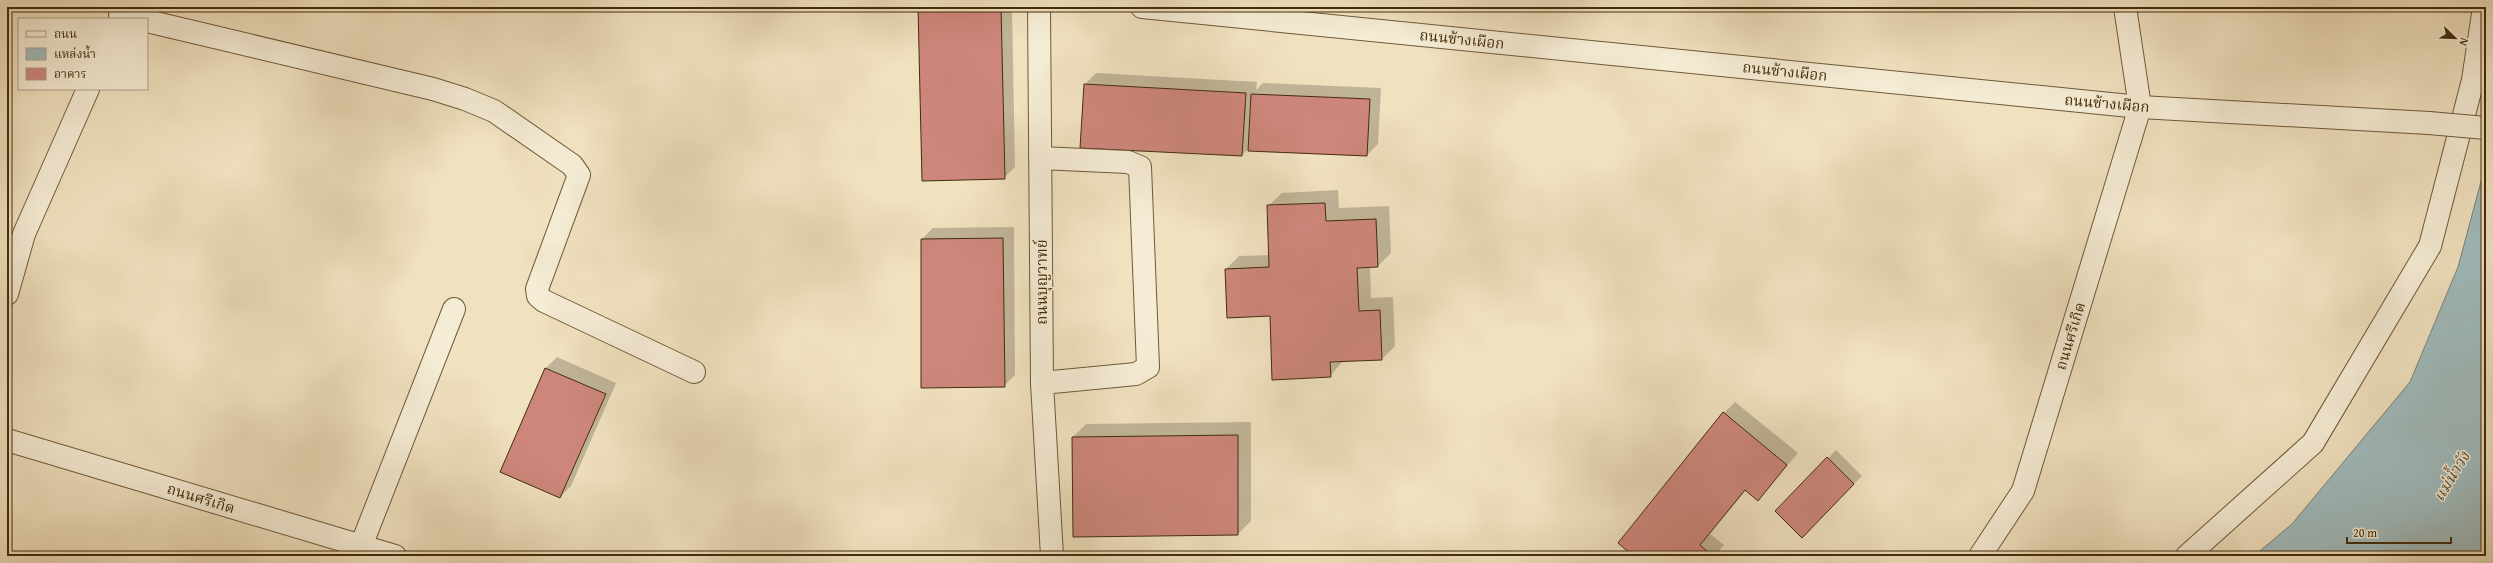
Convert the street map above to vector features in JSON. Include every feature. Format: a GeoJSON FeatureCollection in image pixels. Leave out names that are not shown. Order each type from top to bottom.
{"type":"FeatureCollection","features":[{"type":"Feature","properties":{"kind":"street","name":"ถนนบุญวาทย์"},"geometry":{"type":"LineString","coordinates":[[1039,7],[1042,383],[1052,556]]}},
{"type":"Feature","properties":{"kind":"street","name":"ถนนช้างเผือก"},"geometry":{"type":"LineString","coordinates":[[1142,7],[1201,10],[2140,107],[2429,123],[2486,128]]}},
{"type":"Feature","properties":{"kind":"street"},"geometry":{"type":"LineString","coordinates":[[2125,7],[2140,107]]}},
{"type":"Feature","properties":{"kind":"street"},"geometry":{"type":"LineString","coordinates":[[2187,556],[2313,443],[2430,246],[2473,80],[2484,7]]}},
{"type":"Feature","properties":{"kind":"street"},"geometry":{"type":"LineString","coordinates":[[148,21],[433,89],[465,99],[494,111],[572,165],[579,175],[536,288],[538,296],[544,301],[694,372]]}},
{"type":"Feature","properties":{"kind":"street"},"geometry":{"type":"LineString","coordinates":[[7,294],[24,234],[88,90]]}},
{"type":"Feature","properties":{"kind":"street","name":"ถนนศรีเกิด"},"geometry":{"type":"LineString","coordinates":[[1980,556],[2023,491],[2140,107]]}},
{"type":"Feature","properties":{"kind":"street"},"geometry":{"type":"LineString","coordinates":[[1040,158],[1128,162],[1140,167],[1148,367],[1136,374],[1042,383]]}},
{"type":"Feature","properties":{"kind":"street"},"geometry":{"type":"LineString","coordinates":[[360,551],[454,309]]}},
{"type":"Feature","properties":{"kind":"street","name":"ถนนศรีเกิด"},"geometry":{"type":"LineString","coordinates":[[7,440],[360,551],[395,556]]}},
{"type":"Feature","properties":{"kind":"water","name":"แม่น้ำวัง"},"geometry":{"type":"Polygon","coordinates":[[[2486,163],[2486,556],[2254,556],[2292,524],[2410,382],[2458,267],[2486,163]]]}},
{"type":"Feature","properties":{"kind":"building"},"geometry":{"type":"Polygon","coordinates":[[[918,7],[1001,7],[1005,179],[922,181],[918,7]]]}},
{"type":"Feature","properties":{"kind":"building"},"geometry":{"type":"Polygon","coordinates":[[[1084,84],[1246,93],[1242,156],[1080,148],[1084,84]]]}},
{"type":"Feature","properties":{"kind":"building"},"geometry":{"type":"Polygon","coordinates":[[[1251,94],[1370,99],[1367,156],[1248,151],[1251,94]]]}},
{"type":"Feature","properties":{"kind":"building"},"geometry":{"type":"Polygon","coordinates":[[[1325,203],[1326,221],[1376,219],[1378,267],[1357,268],[1359,311],[1380,310],[1382,360],[1330,362],[1331,377],[1272,380],[1270,316],[1227,318],[1225,269],[1269,267],[1267,205],[1325,203]]]}},
{"type":"Feature","properties":{"kind":"building"},"geometry":{"type":"Polygon","coordinates":[[[1003,238],[1005,387],[921,388],[921,239],[1003,238]]]}},
{"type":"Feature","properties":{"kind":"building"},"geometry":{"type":"Polygon","coordinates":[[[545,368],[606,394],[560,498],[500,472],[545,368]]]}},
{"type":"Feature","properties":{"kind":"building"},"geometry":{"type":"Polygon","coordinates":[[[1723,412],[1787,465],[1758,501],[1745,490],[1700,545],[1713,556],[1633,556],[1618,543],[1723,412]]]}},
{"type":"Feature","properties":{"kind":"building"},"geometry":{"type":"Polygon","coordinates":[[[1238,435],[1238,535],[1073,537],[1072,437],[1238,435]]]}},
{"type":"Feature","properties":{"kind":"building"},"geometry":{"type":"Polygon","coordinates":[[[1827,457],[1854,484],[1802,538],[1775,511],[1827,457]]]}}]}
